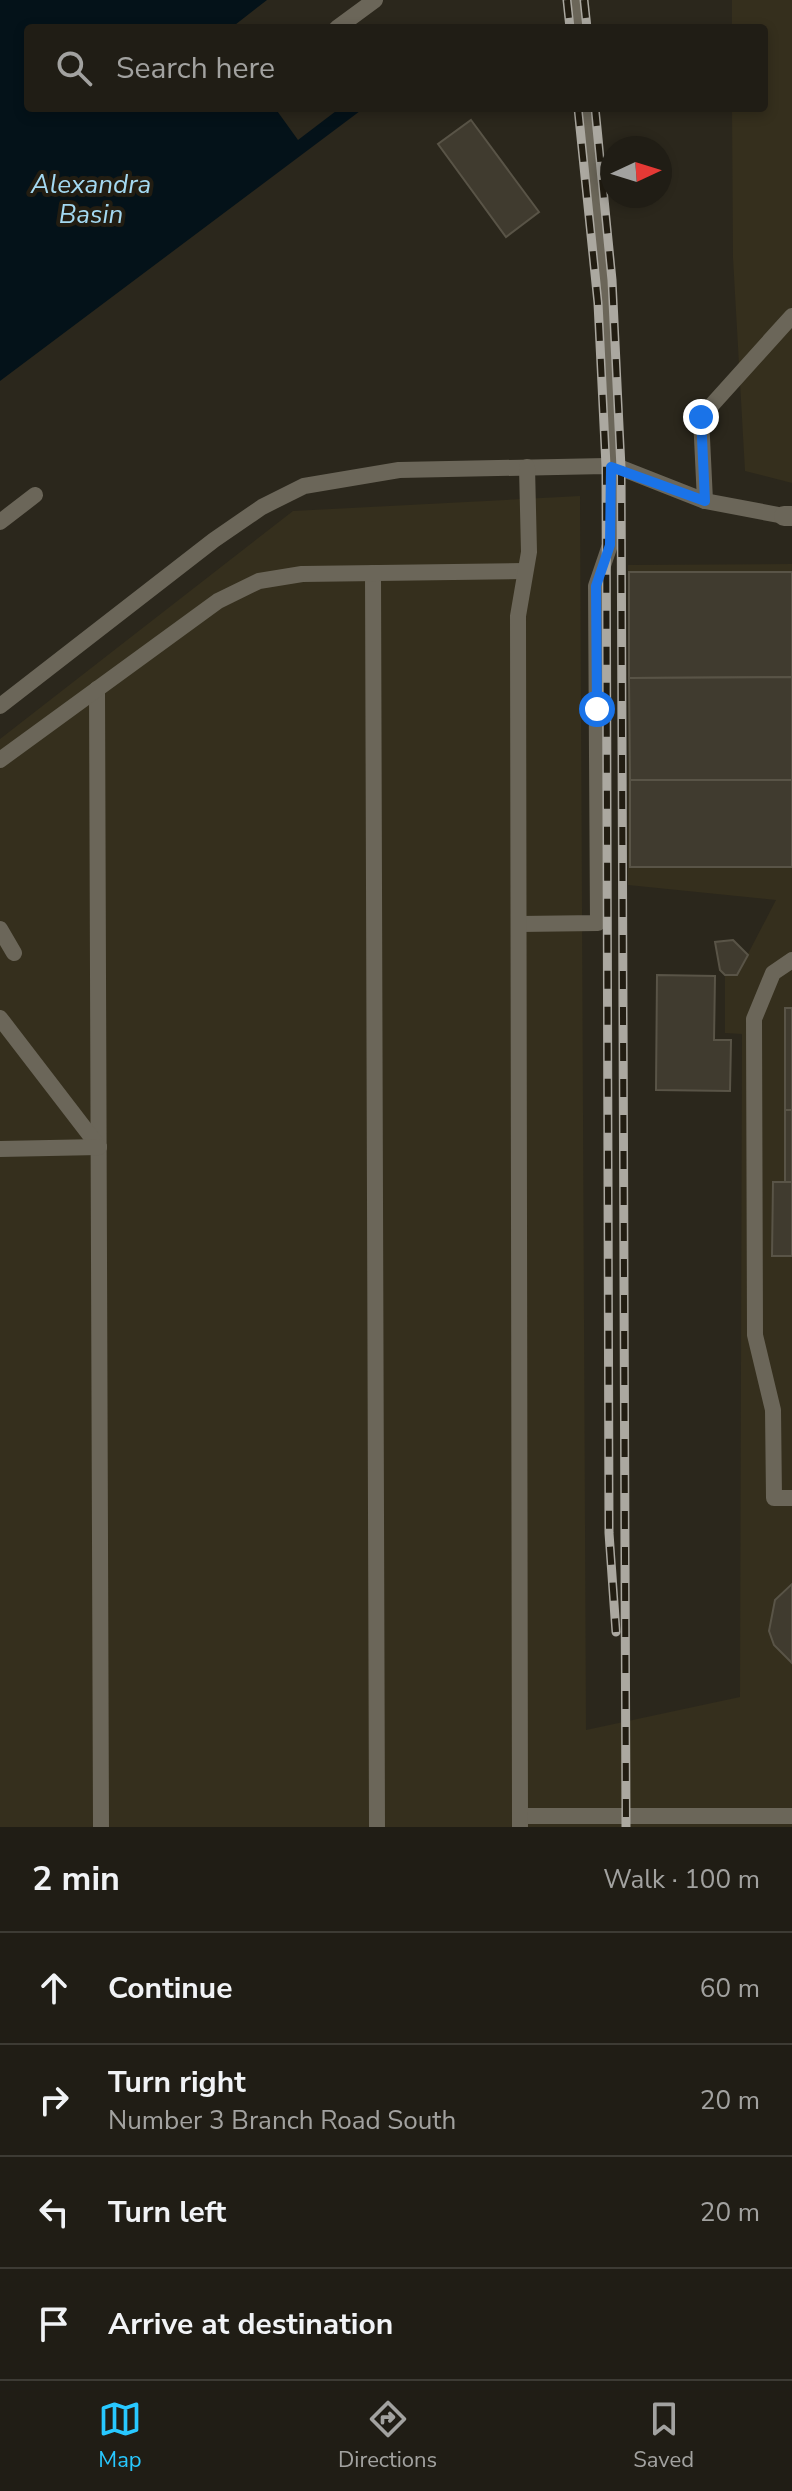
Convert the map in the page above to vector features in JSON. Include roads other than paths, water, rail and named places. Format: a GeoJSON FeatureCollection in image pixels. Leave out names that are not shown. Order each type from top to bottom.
{"type":"FeatureCollection","features":[{"type":"Feature","properties":{"kind":"lane"},"geometry":{"type":"LineString","coordinates":[[342,24],[375,0]]}},
{"type":"Feature","properties":{"kind":"lane"},"geometry":{"type":"LineString","coordinates":[[573,0],[576,24]]}},
{"type":"Feature","properties":{"kind":"lane"},"geometry":{"type":"LineString","coordinates":[[520,924],[598,923],[596,586],[610,545],[611,467],[604,301],[585,112]]}},
{"type":"Feature","properties":{"kind":"lane"},"geometry":{"type":"LineString","coordinates":[[705,501],[701,417],[792,316]]}},
{"type":"Feature","properties":{"kind":"lane"},"geometry":{"type":"LineString","coordinates":[[527,467],[529,552],[518,616],[520,1822],[792,1816]]}},
{"type":"Feature","properties":{"kind":"lane"},"geometry":{"type":"LineString","coordinates":[[0,706],[214,540],[262,507],[304,486],[399,470],[611,467],[705,501],[788,516]]}},
{"type":"Feature","properties":{"kind":"lane"},"geometry":{"type":"LineString","coordinates":[[0,522],[35,495]]}},
{"type":"Feature","properties":{"kind":"lane"},"geometry":{"type":"LineString","coordinates":[[0,760],[218,601],[259,581],[302,574],[525,571]]}},
{"type":"Feature","properties":{"kind":"lane"},"geometry":{"type":"LineString","coordinates":[[373,573],[377,1827]]}},
{"type":"Feature","properties":{"kind":"lane"},"geometry":{"type":"LineString","coordinates":[[97,689],[101,1827]]}},
{"type":"Feature","properties":{"kind":"lane"},"geometry":{"type":"LineString","coordinates":[[0,929],[14,953]]}},
{"type":"Feature","properties":{"kind":"lane"},"geometry":{"type":"LineString","coordinates":[[792,960],[773,973],[754,1019],[755,1335],[773,1410],[774,1498],[792,1498]]}},
{"type":"Feature","properties":{"kind":"lane"},"geometry":{"type":"LineString","coordinates":[[0,1018],[6,1039],[99,1147]]}},
{"type":"Feature","properties":{"kind":"lane"},"geometry":{"type":"LineString","coordinates":[[0,1149],[99,1147]]}},
{"type":"Feature","properties":{"kind":"water","name":"Alexandra Basin"},"geometry":{"type":"Polygon","coordinates":[[[0,0],[267,0],[236,24],[24,24],[24,112],[278,112],[298,140],[335,112],[359,112],[0,381],[0,0]]]}},
{"type":"Feature","properties":{"kind":"railway"},"geometry":{"type":"LineString","coordinates":[[567,0],[570,24]]}},
{"type":"Feature","properties":{"kind":"railway"},"geometry":{"type":"LineString","coordinates":[[584,0],[587,24]]}},
{"type":"Feature","properties":{"kind":"railway"},"geometry":{"type":"LineString","coordinates":[[578,112],[598,303],[606,466],[609,1533],[616,1632]]}},
{"type":"Feature","properties":{"kind":"railway"},"geometry":{"type":"LineString","coordinates":[[595,112],[612,280],[621,468],[626,1827]]}}]}
